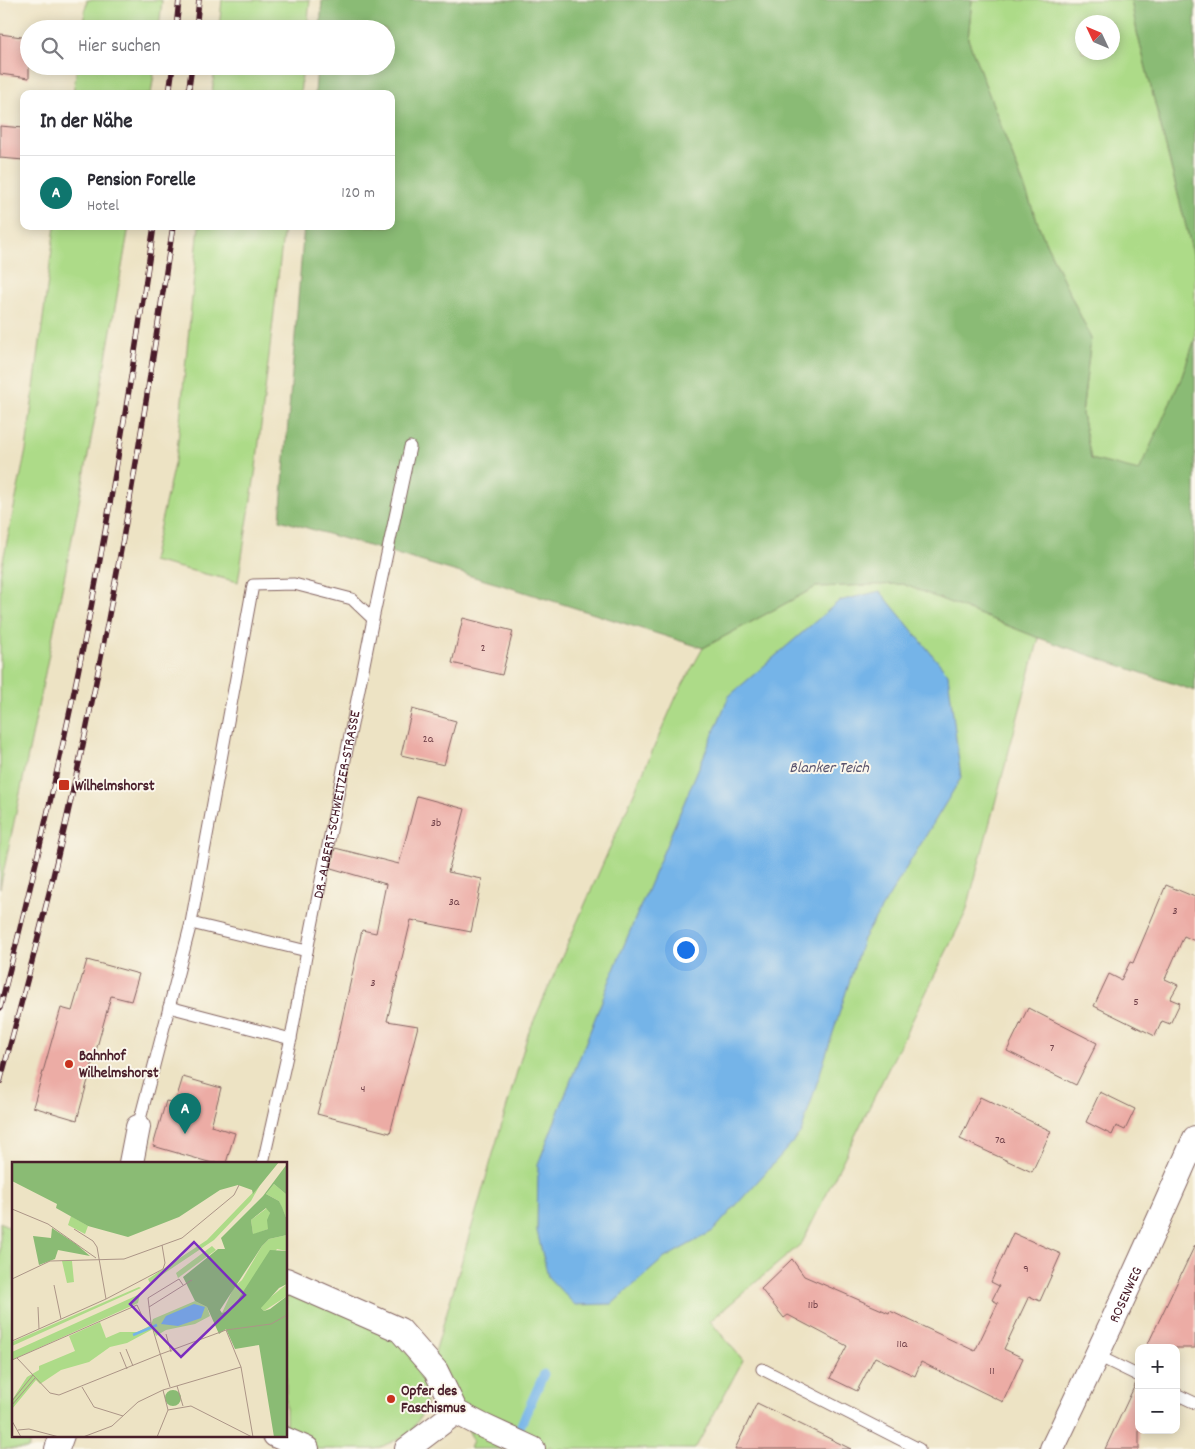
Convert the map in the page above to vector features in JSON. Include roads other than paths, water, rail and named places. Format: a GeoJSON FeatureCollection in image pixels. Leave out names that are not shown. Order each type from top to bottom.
{"type":"FeatureCollection","features":[{"type":"Feature","properties":{"kind":"street"},"geometry":{"type":"LineString","coordinates":[[131,1162],[138,1126]]}},
{"type":"Feature","properties":{"kind":"street","name":"ROSENWEG"},"geometry":{"type":"LineString","coordinates":[[1052,1449],[1139,1267],[1195,1138]]}},
{"type":"Feature","properties":{"kind":"street"},"geometry":{"type":"LineString","coordinates":[[288,1281],[400,1330],[436,1371],[456,1412],[533,1449]]}},
{"type":"Feature","properties":{"kind":"street"},"geometry":{"type":"LineString","coordinates":[[408,1449],[456,1412]]}},
{"type":"Feature","properties":{"kind":"street"},"geometry":{"type":"LineString","coordinates":[[57,1449],[62,1436]]}},
{"type":"Feature","properties":{"kind":"street"},"geometry":{"type":"LineString","coordinates":[[277,1436],[307,1449]]}},
{"type":"Feature","properties":{"kind":"lane","name":"DR.-ALBERT-SCHWEITZER-STRASSE"},"geometry":{"type":"LineString","coordinates":[[263,1162],[291,1039],[373,619],[410,447]]}},
{"type":"Feature","properties":{"kind":"lane"},"geometry":{"type":"LineString","coordinates":[[138,1126],[191,923],[253,585],[294,584],[352,599],[373,619]]}},
{"type":"Feature","properties":{"kind":"lane"},"geometry":{"type":"LineString","coordinates":[[191,923],[307,951]]}},
{"type":"Feature","properties":{"kind":"lane"},"geometry":{"type":"LineString","coordinates":[[169,1007],[291,1039]]}},
{"type":"Feature","properties":{"kind":"lane"},"geometry":{"type":"LineString","coordinates":[[1098,1356],[1135,1374]]}},
{"type":"Feature","properties":{"kind":"lane"},"geometry":{"type":"LineString","coordinates":[[762,1369],[919,1449]]}},
{"type":"Feature","properties":{"kind":"lane"},"geometry":{"type":"LineString","coordinates":[[1180,1396],[1195,1403]]}},
{"type":"Feature","properties":{"kind":"water","name":"Blanker Teich"},"geometry":{"type":"Polygon","coordinates":[[[880,591],[948,674],[961,778],[863,939],[801,1133],[713,1231],[663,1259],[612,1304],[575,1305],[548,1277],[537,1231],[538,1164],[619,957],[729,696],[839,601],[880,591]]]}},
{"type":"Feature","properties":{"kind":"waterway"},"geometry":{"type":"LineString","coordinates":[[514,1440],[544,1374]]}},
{"type":"Feature","properties":{"kind":"railway"},"geometry":{"type":"LineString","coordinates":[[177,20],[179,0]]}},
{"type":"Feature","properties":{"kind":"railway"},"geometry":{"type":"LineString","coordinates":[[197,20],[199,0]]}},
{"type":"Feature","properties":{"kind":"railway"},"geometry":{"type":"LineString","coordinates":[[170,90],[172,75]]}},
{"type":"Feature","properties":{"kind":"railway"},"geometry":{"type":"LineString","coordinates":[[189,90],[191,75]]}},
{"type":"Feature","properties":{"kind":"railway"},"geometry":{"type":"LineString","coordinates":[[0,1008],[46,821],[86,633],[123,430],[153,230]]}},
{"type":"Feature","properties":{"kind":"railway"},"geometry":{"type":"LineString","coordinates":[[0,1082],[59,852],[97,678],[134,473],[172,230]]}},
{"type":"Feature","properties":{"kind":"place","name":"Wilhelmshorst"},"geometry":{"type":"Point","coordinates":[64,785]}},
{"type":"Feature","properties":{"kind":"place","name":"Bahnhof Wilhelmshorst"},"geometry":{"type":"Point","coordinates":[69,1064]}},
{"type":"Feature","properties":{"kind":"place","name":"Pension Forelle"},"geometry":{"type":"Point","coordinates":[185,1134]}},
{"type":"Feature","properties":{"kind":"place","name":"Opfer des Faschismus"},"geometry":{"type":"Point","coordinates":[391,1399]}}]}
